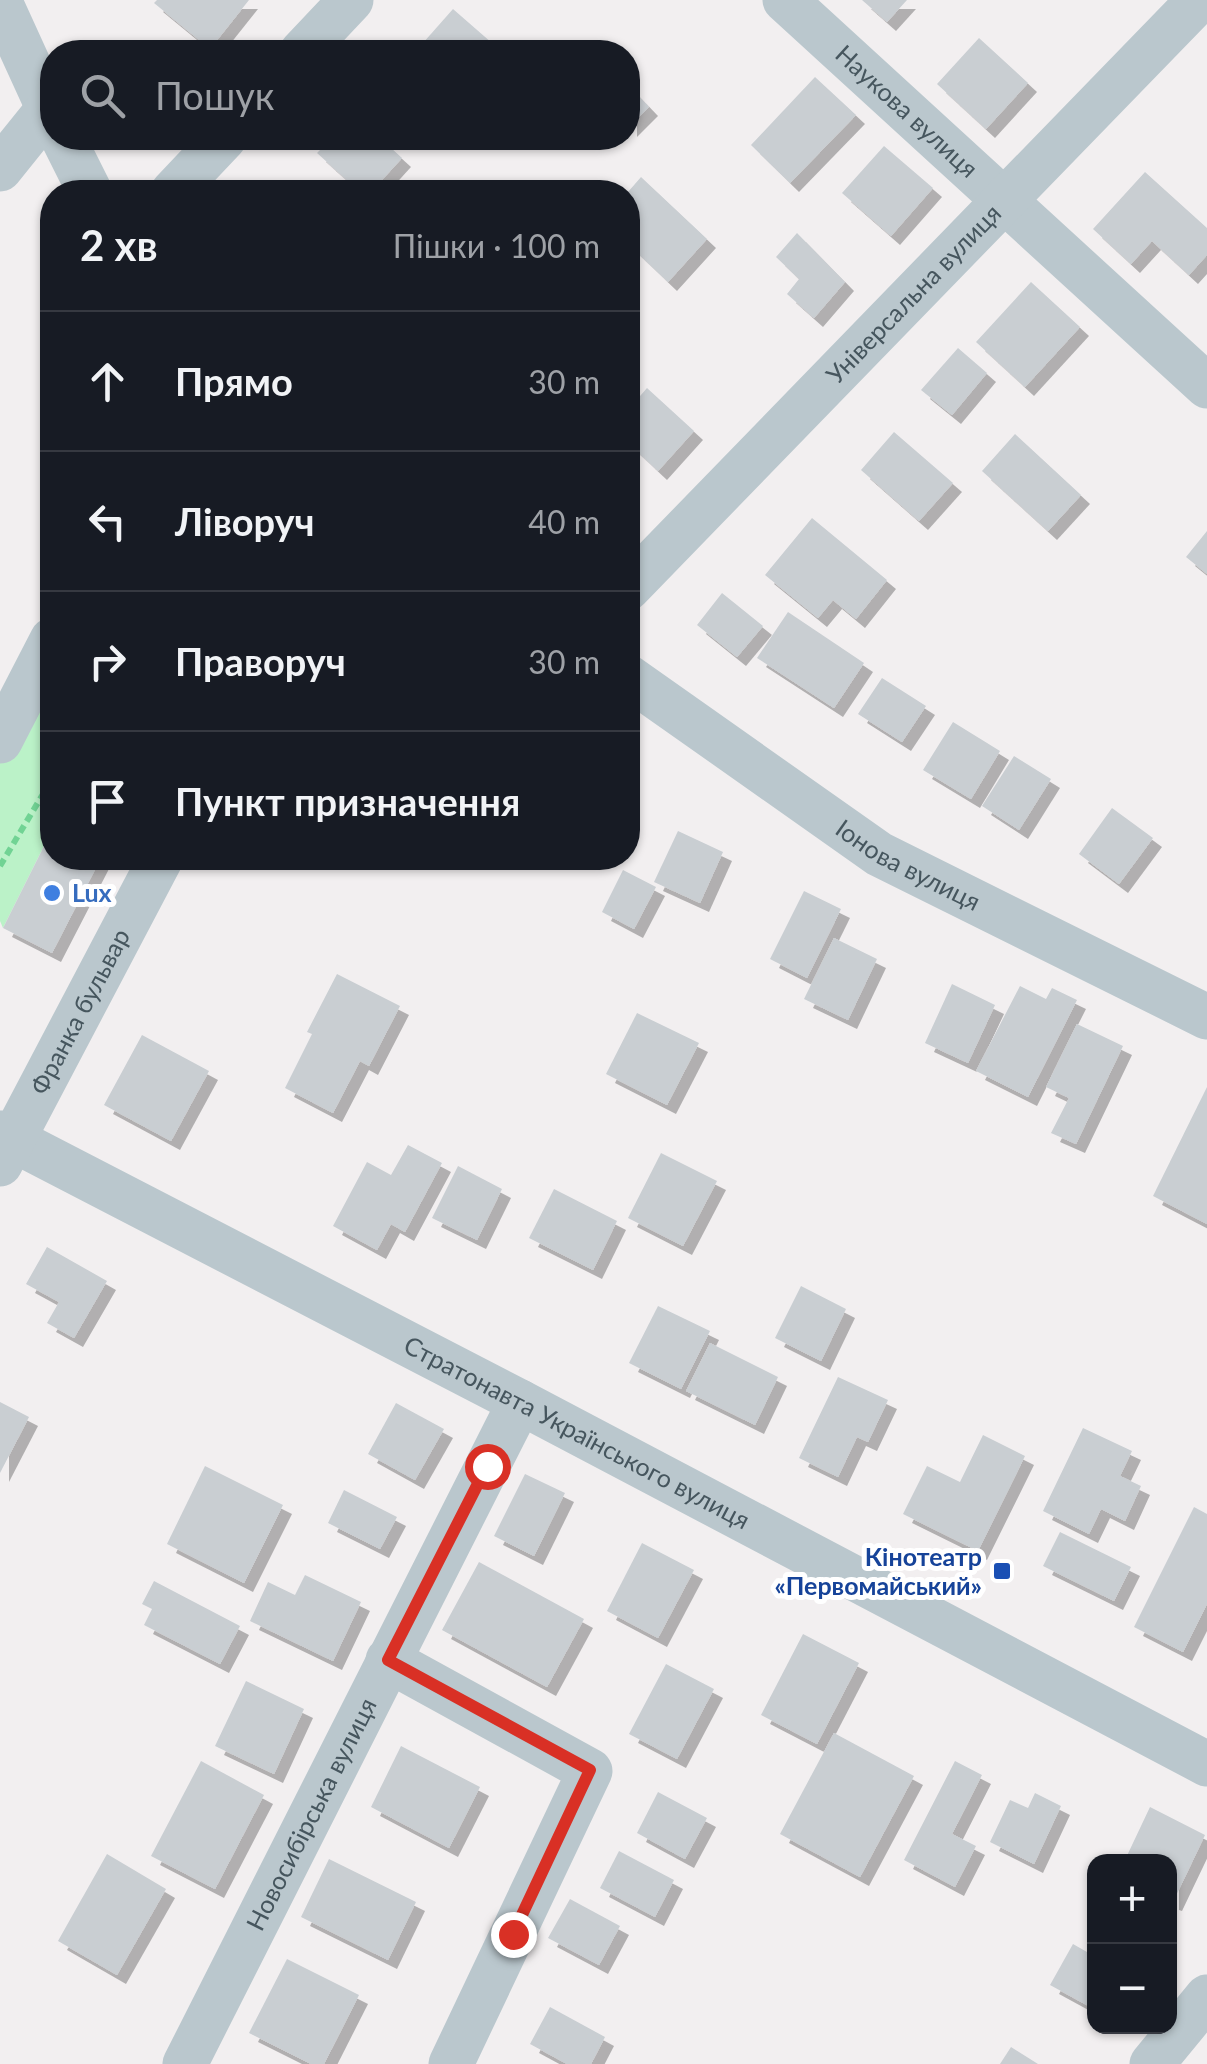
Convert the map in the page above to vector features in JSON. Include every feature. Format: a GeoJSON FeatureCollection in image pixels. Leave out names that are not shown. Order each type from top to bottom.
{"type":"FeatureCollection","features":[{"type":"Feature","properties":{"kind":"street"},"geometry":{"type":"LineString","coordinates":[[313,40],[350,0]]}},
{"type":"Feature","properties":{"kind":"street","name":"Наукова вулиця"},"geometry":{"type":"LineString","coordinates":[[785,0],[1207,386]]}},
{"type":"Feature","properties":{"kind":"street","name":"Універсальна вулиця"},"geometry":{"type":"LineString","coordinates":[[640,576],[1198,0]]}},
{"type":"Feature","properties":{"kind":"street"},"geometry":{"type":"LineString","coordinates":[[0,2],[40,89]]}},
{"type":"Feature","properties":{"kind":"street"},"geometry":{"type":"LineString","coordinates":[[0,168],[40,134]]}},
{"type":"Feature","properties":{"kind":"street"},"geometry":{"type":"LineString","coordinates":[[69,150],[84,180]]}},
{"type":"Feature","properties":{"kind":"street"},"geometry":{"type":"LineString","coordinates":[[184,180],[213,150]]}},
{"type":"Feature","properties":{"kind":"street"},"geometry":{"type":"LineString","coordinates":[[0,741],[40,663]]}},
{"type":"Feature","properties":{"kind":"street","name":"Іонова вулиця"},"geometry":{"type":"LineString","coordinates":[[640,686],[879,854],[1207,1016]]}},
{"type":"Feature","properties":{"kind":"street","name":"Франка бульвар"},"geometry":{"type":"LineString","coordinates":[[4,1146],[154,870]]}},
{"type":"Feature","properties":{"kind":"street","name":"Стратонавта Українського вулиця"},"geometry":{"type":"LineString","coordinates":[[4,1146],[520,1402],[1207,1764]]}},
{"type":"Feature","properties":{"kind":"street","name":"Новосибірська вулиця"},"geometry":{"type":"LineString","coordinates":[[185,2064],[520,1402]]}},
{"type":"Feature","properties":{"kind":"street"},"geometry":{"type":"LineString","coordinates":[[388,1660],[590,1770],[451,2064]]}},
{"type":"Feature","properties":{"kind":"street"},"geometry":{"type":"LineString","coordinates":[[1152,2064],[1207,1996]]}},
{"type":"Feature","properties":{"kind":"path"},"geometry":{"type":"LineString","coordinates":[[0,866],[40,800]]}},
{"type":"Feature","properties":{"kind":"green space"},"geometry":{"type":"Polygon","coordinates":[[[40,663],[40,854],[3,928],[0,921],[0,741],[40,663]]]}},
{"type":"Feature","properties":{"kind":"building"},"geometry":{"type":"Polygon","coordinates":[[[249,0],[217,40],[199,40],[154,3],[249,0]]]}},
{"type":"Feature","properties":{"kind":"building"},"geometry":{"type":"Polygon","coordinates":[[[862,0],[907,0],[887,22],[862,0]]]}},
{"type":"Feature","properties":{"kind":"building"},"geometry":{"type":"Polygon","coordinates":[[[453,9],[489,40],[426,40],[453,9]]]}},
{"type":"Feature","properties":{"kind":"building"},"geometry":{"type":"Polygon","coordinates":[[[979,38],[1028,83],[986,129],[937,84],[979,38]]]}},
{"type":"Feature","properties":{"kind":"building"},"geometry":{"type":"Polygon","coordinates":[[[815,77],[856,115],[790,183],[751,145],[815,77]]]}},
{"type":"Feature","properties":{"kind":"building"},"geometry":{"type":"Polygon","coordinates":[[[640,98],[649,107],[640,116],[640,98]]]}},
{"type":"Feature","properties":{"kind":"building"},"geometry":{"type":"Polygon","coordinates":[[[884,146],[933,188],[891,236],[842,193],[884,146]]]}},
{"type":"Feature","properties":{"kind":"building"},"geometry":{"type":"Polygon","coordinates":[[[393,150],[402,158],[382,180],[347,180],[317,153],[393,150]]]}},
{"type":"Feature","properties":{"kind":"building"},"geometry":{"type":"Polygon","coordinates":[[[1145,172],[1207,228],[1207,255],[1189,275],[1152,241],[1131,264],[1093,229],[1145,172]]]}},
{"type":"Feature","properties":{"kind":"building"},"geometry":{"type":"Polygon","coordinates":[[[641,177],[707,239],[668,282],[640,255],[641,177]]]}},
{"type":"Feature","properties":{"kind":"building"},"geometry":{"type":"Polygon","coordinates":[[[797,233],[845,282],[814,318],[787,294],[799,279],[776,257],[797,233]]]}},
{"type":"Feature","properties":{"kind":"building"},"geometry":{"type":"Polygon","coordinates":[[[1031,282],[1080,327],[1025,387],[976,342],[1031,282]]]}},
{"type":"Feature","properties":{"kind":"building"},"geometry":{"type":"Polygon","coordinates":[[[958,348],[987,373],[952,415],[921,390],[958,348]]]}},
{"type":"Feature","properties":{"kind":"building"},"geometry":{"type":"Polygon","coordinates":[[[647,388],[694,431],[658,471],[640,454],[640,396],[647,388]]]}},
{"type":"Feature","properties":{"kind":"building"},"geometry":{"type":"Polygon","coordinates":[[[894,432],[953,483],[919,521],[861,470],[894,432]]]}},
{"type":"Feature","properties":{"kind":"building"},"geometry":{"type":"Polygon","coordinates":[[[1015,434],[1081,495],[1048,531],[982,471],[1015,434]]]}},
{"type":"Feature","properties":{"kind":"building"},"geometry":{"type":"Polygon","coordinates":[[[812,518],[887,580],[856,619],[833,600],[818,618],[765,575],[812,518]]]}},
{"type":"Feature","properties":{"kind":"building"},"geometry":{"type":"Polygon","coordinates":[[[1207,531],[1207,574],[1186,557],[1207,531]]]}},
{"type":"Feature","properties":{"kind":"building"},"geometry":{"type":"Polygon","coordinates":[[[722,593],[763,626],[737,657],[697,625],[722,593]]]}},
{"type":"Feature","properties":{"kind":"building"},"geometry":{"type":"Polygon","coordinates":[[[788,612],[864,663],[834,708],[757,658],[788,612]]]}},
{"type":"Feature","properties":{"kind":"building"},"geometry":{"type":"Polygon","coordinates":[[[882,678],[926,706],[902,742],[858,714],[882,678]]]}},
{"type":"Feature","properties":{"kind":"building"},"geometry":{"type":"Polygon","coordinates":[[[953,722],[1000,751],[971,799],[923,770],[953,722]]]}},
{"type":"Feature","properties":{"kind":"building"},"geometry":{"type":"Polygon","coordinates":[[[1014,756],[1051,779],[1019,830],[982,806],[1014,756]]]}},
{"type":"Feature","properties":{"kind":"building"},"geometry":{"type":"Polygon","coordinates":[[[1112,808],[1153,838],[1119,884],[1079,854],[1112,808]]]}},
{"type":"Feature","properties":{"kind":"building"},"geometry":{"type":"Polygon","coordinates":[[[678,831],[723,852],[700,903],[654,882],[678,831]]]}},
{"type":"Feature","properties":{"kind":"building","name":"Lux"},"geometry":{"type":"Polygon","coordinates":[[[40,854],[40,870],[95,870],[52,953],[3,928],[40,854]]]}},
{"type":"Feature","properties":{"kind":"building"},"geometry":{"type":"Polygon","coordinates":[[[623,870],[656,887],[634,929],[602,912],[623,870]]]}},
{"type":"Feature","properties":{"kind":"building"},"geometry":{"type":"Polygon","coordinates":[[[804,891],[841,909],[807,978],[770,959],[804,891]]]}},
{"type":"Feature","properties":{"kind":"building"},"geometry":{"type":"Polygon","coordinates":[[[834,938],[877,959],[848,1020],[804,999],[834,938]]]}},
{"type":"Feature","properties":{"kind":"building"},"geometry":{"type":"Polygon","coordinates":[[[337,974],[400,1006],[369,1066],[360,1061],[333,1113],[285,1088],[312,1034],[307,1032],[337,974]]]}},
{"type":"Feature","properties":{"kind":"building"},"geometry":{"type":"Polygon","coordinates":[[[952,984],[995,1005],[968,1063],[925,1043],[952,984]]]}},
{"type":"Feature","properties":{"kind":"building"},"geometry":{"type":"Polygon","coordinates":[[[1020,986],[1046,999],[1052,988],[1077,1000],[1028,1097],[976,1071],[1020,986]]]}},
{"type":"Feature","properties":{"kind":"building"},"geometry":{"type":"Polygon","coordinates":[[[637,1013],[699,1043],[667,1105],[606,1074],[637,1013]]]}},
{"type":"Feature","properties":{"kind":"building"},"geometry":{"type":"Polygon","coordinates":[[[1077,1024],[1123,1046],[1076,1144],[1051,1133],[1069,1098],[1046,1087],[1077,1024]]]}},
{"type":"Feature","properties":{"kind":"building"},"geometry":{"type":"Polygon","coordinates":[[[142,1035],[209,1071],[171,1141],[104,1105],[142,1035]]]}},
{"type":"Feature","properties":{"kind":"building"},"geometry":{"type":"Polygon","coordinates":[[[1207,1087],[1207,1224],[1153,1196],[1207,1087]]]}},
{"type":"Feature","properties":{"kind":"building"},"geometry":{"type":"Polygon","coordinates":[[[408,1145],[442,1163],[405,1232],[391,1224],[377,1250],[333,1226],[367,1162],[391,1175],[408,1145]]]}},
{"type":"Feature","properties":{"kind":"building"},"geometry":{"type":"Polygon","coordinates":[[[661,1153],[717,1181],[683,1246],[628,1218],[661,1153]]]}},
{"type":"Feature","properties":{"kind":"building"},"geometry":{"type":"Polygon","coordinates":[[[458,1166],[502,1189],[477,1240],[432,1218],[458,1166]]]}},
{"type":"Feature","properties":{"kind":"building"},"geometry":{"type":"Polygon","coordinates":[[[554,1189],[617,1221],[593,1270],[529,1238],[554,1189]]]}},
{"type":"Feature","properties":{"kind":"building"},"geometry":{"type":"Polygon","coordinates":[[[47,1247],[107,1281],[74,1338],[47,1323],[59,1302],[26,1284],[47,1247]]]}},
{"type":"Feature","properties":{"kind":"building"},"geometry":{"type":"Polygon","coordinates":[[[801,1286],[846,1309],[821,1361],[775,1338],[801,1286]]]}},
{"type":"Feature","properties":{"kind":"building"},"geometry":{"type":"Polygon","coordinates":[[[658,1306],[710,1331],[681,1389],[629,1363],[658,1306]]]}},
{"type":"Feature","properties":{"kind":"building"},"geometry":{"type":"Polygon","coordinates":[[[710,1343],[778,1377],[755,1425],[686,1391],[710,1343]]]}},
{"type":"Feature","properties":{"kind":"building"},"geometry":{"type":"Polygon","coordinates":[[[838,1377],[888,1400],[868,1442],[857,1437],[838,1477],[799,1458],[838,1377]]]}},
{"type":"Feature","properties":{"kind":"building"},"geometry":{"type":"Polygon","coordinates":[[[0,1402],[29,1417],[0,1473],[0,1402]]]}},
{"type":"Feature","properties":{"kind":"building"},"geometry":{"type":"Polygon","coordinates":[[[396,1403],[444,1429],[415,1480],[368,1454],[396,1403]]]}},
{"type":"Feature","properties":{"kind":"building"},"geometry":{"type":"Polygon","coordinates":[[[1083,1428],[1132,1451],[1120,1476],[1141,1486],[1125,1521],[1101,1509],[1089,1534],[1043,1511],[1083,1428]]]}},
{"type":"Feature","properties":{"kind":"building"},"geometry":{"type":"Polygon","coordinates":[[[983,1435],[1025,1456],[978,1551],[903,1514],[927,1466],[960,1482],[983,1435]]]}},
{"type":"Feature","properties":{"kind":"building"},"geometry":{"type":"Polygon","coordinates":[[[205,1466],[283,1505],[244,1583],[167,1544],[205,1466]]]}},
{"type":"Feature","properties":{"kind":"building"},"geometry":{"type":"Polygon","coordinates":[[[525,1474],[565,1493],[534,1556],[494,1536],[525,1474]]]}},
{"type":"Feature","properties":{"kind":"building"},"geometry":{"type":"Polygon","coordinates":[[[344,1490],[397,1517],[380,1549],[328,1523],[344,1490]]]}},
{"type":"Feature","properties":{"kind":"building"},"geometry":{"type":"Polygon","coordinates":[[[1194,1507],[1207,1514],[1207,1604],[1183,1652],[1134,1627],[1194,1507]]]}},
{"type":"Feature","properties":{"kind":"building"},"geometry":{"type":"Polygon","coordinates":[[[1060,1532],[1131,1567],[1114,1601],[1043,1566],[1060,1532]]]}},
{"type":"Feature","properties":{"kind":"building"},"geometry":{"type":"Polygon","coordinates":[[[642,1543],[694,1570],[658,1638],[607,1611],[642,1543]]]}},
{"type":"Feature","properties":{"kind":"building"},"geometry":{"type":"Polygon","coordinates":[[[479,1562],[584,1619],[547,1687],[442,1630],[479,1562]]]}},
{"type":"Feature","properties":{"kind":"building"},"geometry":{"type":"Polygon","coordinates":[[[305,1575],[361,1602],[333,1661],[250,1621],[268,1582],[295,1595],[305,1575]]]}},
{"type":"Feature","properties":{"kind":"building"},"geometry":{"type":"Polygon","coordinates":[[[154,1581],[240,1626],[220,1664],[144,1625],[152,1609],[142,1604],[154,1581]]]}},
{"type":"Feature","properties":{"kind":"building"},"geometry":{"type":"Polygon","coordinates":[[[803,1634],[859,1663],[817,1744],[761,1715],[803,1634]]]}},
{"type":"Feature","properties":{"kind":"building"},"geometry":{"type":"Polygon","coordinates":[[[666,1664],[714,1689],[677,1759],[629,1734],[666,1664]]]}},
{"type":"Feature","properties":{"kind":"building"},"geometry":{"type":"Polygon","coordinates":[[[246,1681],[304,1709],[274,1774],[215,1746],[246,1681]]]}},
{"type":"Feature","properties":{"kind":"building"},"geometry":{"type":"Polygon","coordinates":[[[834,1733],[914,1776],[860,1877],[780,1834],[834,1733]]]}},
{"type":"Feature","properties":{"kind":"building"},"geometry":{"type":"Polygon","coordinates":[[[401,1746],[480,1787],[449,1848],[371,1807],[401,1746]]]}},
{"type":"Feature","properties":{"kind":"building"},"geometry":{"type":"Polygon","coordinates":[[[201,1761],[264,1795],[215,1889],[151,1856],[201,1761]]]}},
{"type":"Feature","properties":{"kind":"building"},"geometry":{"type":"Polygon","coordinates":[[[955,1761],[982,1775],[952,1834],[976,1846],[955,1887],[904,1860],[955,1761]]]}},
{"type":"Feature","properties":{"kind":"building"},"geometry":{"type":"Polygon","coordinates":[[[658,1792],[707,1818],[685,1859],[637,1833],[658,1792]]]}},
{"type":"Feature","properties":{"kind":"building"},"geometry":{"type":"Polygon","coordinates":[[[1035,1793],[1061,1806],[1034,1864],[990,1842],[1010,1800],[1028,1808],[1035,1793]]]}},
{"type":"Feature","properties":{"kind":"building"},"geometry":{"type":"Polygon","coordinates":[[[1150,1807],[1205,1835],[1177,1894],[1177,1854],[1128,1854],[1150,1807]]]}},
{"type":"Feature","properties":{"kind":"building"},"geometry":{"type":"Polygon","coordinates":[[[619,1851],[674,1880],[655,1917],[600,1888],[619,1851]]]}},
{"type":"Feature","properties":{"kind":"building"},"geometry":{"type":"Polygon","coordinates":[[[107,1854],[166,1889],[117,1975],[58,1941],[107,1854]]]}},
{"type":"Feature","properties":{"kind":"building"},"geometry":{"type":"Polygon","coordinates":[[[329,1859],[416,1902],[388,1960],[301,1917],[329,1859]]]}},
{"type":"Feature","properties":{"kind":"building"},"geometry":{"type":"Polygon","coordinates":[[[570,1899],[620,1926],[599,1965],[548,1938],[570,1899]]]}},
{"type":"Feature","properties":{"kind":"building"},"geometry":{"type":"Polygon","coordinates":[[[1073,1944],[1087,1952],[1087,2005],[1050,1985],[1073,1944]]]}},
{"type":"Feature","properties":{"kind":"building"},"geometry":{"type":"Polygon","coordinates":[[[287,1959],[359,1995],[324,2064],[311,2064],[249,2033],[287,1959]]]}},
{"type":"Feature","properties":{"kind":"building"},"geometry":{"type":"Polygon","coordinates":[[[550,2007],[605,2037],[591,2064],[567,2064],[530,2044],[550,2007]]]}},
{"type":"Feature","properties":{"kind":"building"},"geometry":{"type":"Polygon","coordinates":[[[1011,2047],[1038,2064],[1000,2064],[1011,2047]]]}},
{"type":"Feature","properties":{"kind":"place","name":"Lux"},"geometry":{"type":"Point","coordinates":[52,893]}},
{"type":"Feature","properties":{"kind":"place","name":"Кінотеатр «Первомайський»"},"geometry":{"type":"Point","coordinates":[1002,1571]}},
{"type":"Feature","properties":{"kind":"route"},"geometry":{"type":"LineString","coordinates":[[487,1466],[388,1660],[590,1770],[513,1934]]}}]}
